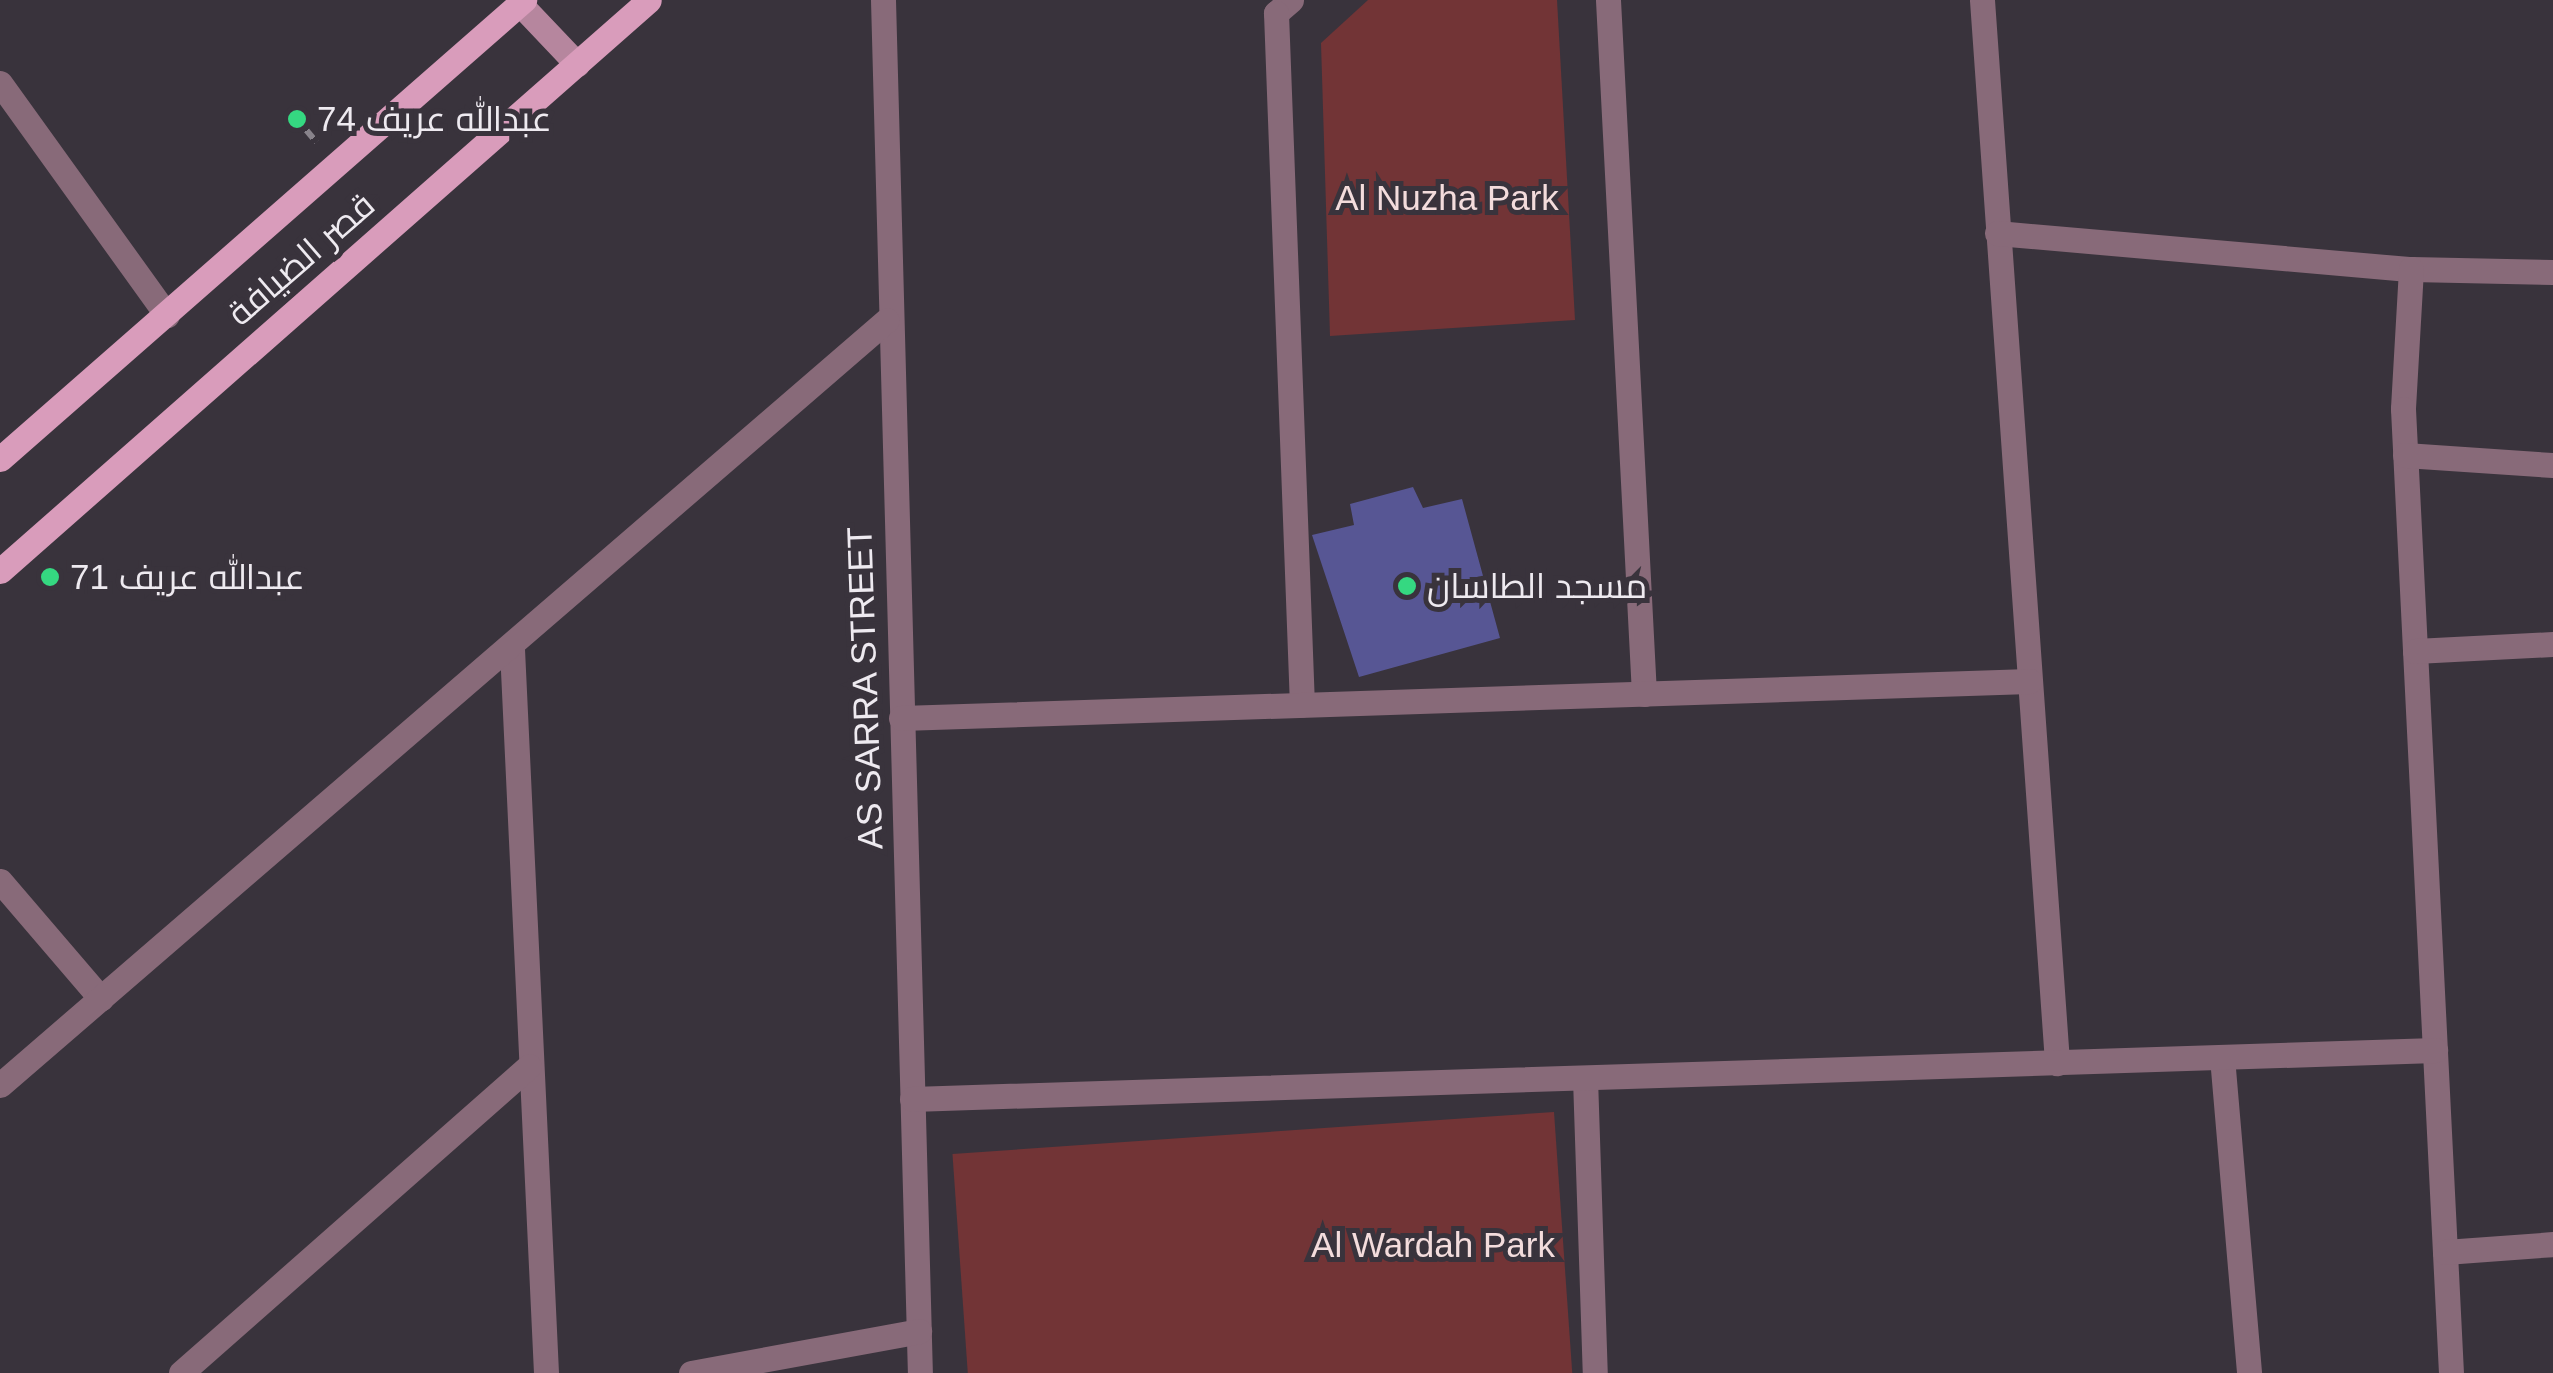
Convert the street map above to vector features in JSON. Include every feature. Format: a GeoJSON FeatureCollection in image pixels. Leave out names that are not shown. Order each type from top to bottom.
{"type":"FeatureCollection","features":[{"type":"Feature","properties":{"kind":"main road","name":"قصر الضيافة"},"geometry":{"type":"LineString","coordinates":[[0,571],[649,0]]}},
{"type":"Feature","properties":{"kind":"main road","name":"قصر الضيافة"},"geometry":{"type":"LineString","coordinates":[[0,459],[522,2]]}},
{"type":"Feature","properties":{"kind":"main road"},"geometry":{"type":"LineString","coordinates":[[522,2],[576,64]]}},
{"type":"Feature","properties":{"kind":"street","name":"AS SARRA STREET"},"geometry":{"type":"LineString","coordinates":[[884,0],[887,320],[920,1373]]}},
{"type":"Feature","properties":{"kind":"street"},"geometry":{"type":"LineString","coordinates":[[1291,0],[1276,13],[1302,704]]}},
{"type":"Feature","properties":{"kind":"street"},"geometry":{"type":"LineString","coordinates":[[1608,0],[1644,694]]}},
{"type":"Feature","properties":{"kind":"street"},"geometry":{"type":"LineString","coordinates":[[1982,0],[2056,1063]]}},
{"type":"Feature","properties":{"kind":"street"},"geometry":{"type":"LineString","coordinates":[[0,84],[167,315]]}},
{"type":"Feature","properties":{"kind":"street"},"geometry":{"type":"LineString","coordinates":[[1997,233],[2411,270],[2553,272]]}},
{"type":"Feature","properties":{"kind":"street"},"geometry":{"type":"LineString","coordinates":[[2411,270],[2404,456],[2451,1373]]}},
{"type":"Feature","properties":{"kind":"street"},"geometry":{"type":"LineString","coordinates":[[0,1085],[512,649],[887,320]]}},
{"type":"Feature","properties":{"kind":"street"},"geometry":{"type":"LineString","coordinates":[[2404,456],[2553,466]]}},
{"type":"Feature","properties":{"kind":"street"},"geometry":{"type":"LineString","coordinates":[[2414,650],[2553,644]]}},
{"type":"Feature","properties":{"kind":"street"},"geometry":{"type":"LineString","coordinates":[[512,649],[546,1373]]}},
{"type":"Feature","properties":{"kind":"street"},"geometry":{"type":"LineString","coordinates":[[901,718],[2029,681]]}},
{"type":"Feature","properties":{"kind":"street"},"geometry":{"type":"LineString","coordinates":[[0,880],[101,999]]}},
{"type":"Feature","properties":{"kind":"street"},"geometry":{"type":"LineString","coordinates":[[912,1099],[2435,1050]]}},
{"type":"Feature","properties":{"kind":"street"},"geometry":{"type":"LineString","coordinates":[[2222,1057],[2249,1373]]}},
{"type":"Feature","properties":{"kind":"street"},"geometry":{"type":"LineString","coordinates":[[181,1373],[529,1066]]}},
{"type":"Feature","properties":{"kind":"street"},"geometry":{"type":"LineString","coordinates":[[1585,1078],[1595,1373]]}},
{"type":"Feature","properties":{"kind":"street"},"geometry":{"type":"LineString","coordinates":[[2445,1252],[2553,1244]]}},
{"type":"Feature","properties":{"kind":"street"},"geometry":{"type":"LineString","coordinates":[[692,1373],[919,1331]]}},
{"type":"Feature","properties":{"kind":"green space","name":"Al Nuzha Park"},"geometry":{"type":"Polygon","coordinates":[[[1368,0],[1557,0],[1575,320],[1330,336],[1321,43],[1368,0]]]}},
{"type":"Feature","properties":{"kind":"green space","name":"Al Wardah Park"},"geometry":{"type":"Polygon","coordinates":[[[1554,1112],[1572,1373],[968,1373],[952,1154],[1554,1112]]]}},
{"type":"Feature","properties":{"kind":"building","name":"مسجد الطاسان"},"geometry":{"type":"Polygon","coordinates":[[[1413,487],[1423,508],[1462,499],[1500,638],[1359,677],[1312,535],[1354,525],[1350,504],[1413,487]]]}},
{"type":"Feature","properties":{"kind":"place","name":"عبدالله عريف 74"},"geometry":{"type":"Point","coordinates":[297,119]}},
{"type":"Feature","properties":{"kind":"place","name":"عبدالله عريف 71"},"geometry":{"type":"Point","coordinates":[50,577]}},
{"type":"Feature","properties":{"kind":"place","name":"مسجد الطاسان"},"geometry":{"type":"Point","coordinates":[1407,586]}}]}
